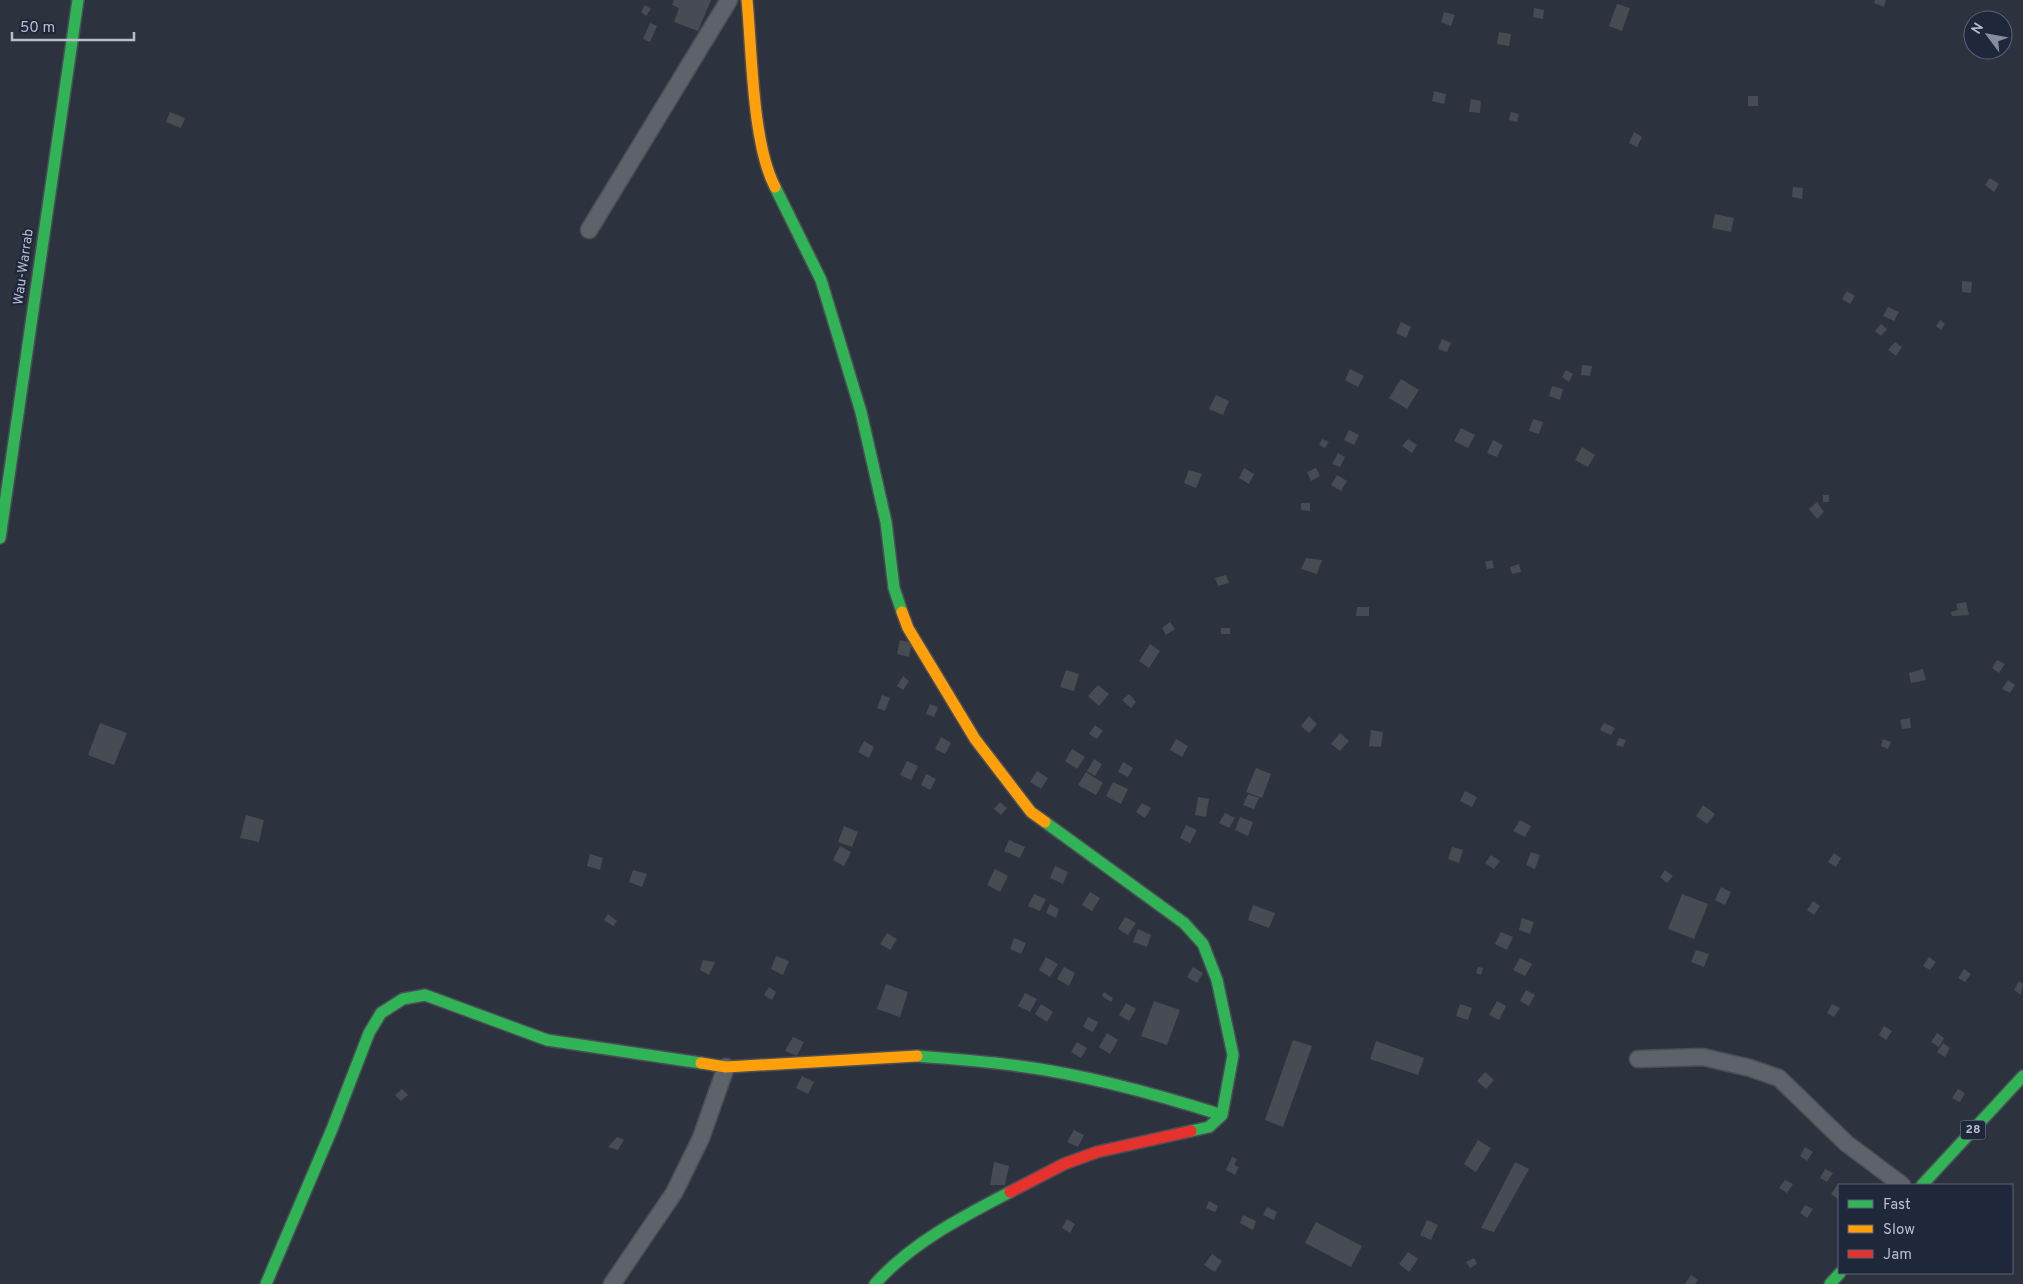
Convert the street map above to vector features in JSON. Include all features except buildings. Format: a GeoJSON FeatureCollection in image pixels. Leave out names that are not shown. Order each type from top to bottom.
{"type":"FeatureCollection","features":[{"type":"Feature","properties":{"kind":"street","name":"Wau-Warrab"},"geometry":{"type":"LineString","coordinates":[[0,538],[3,492],[78,0]]}},
{"type":"Feature","properties":{"kind":"street"},"geometry":{"type":"LineString","coordinates":[[589,230],[729,0]]}},
{"type":"Feature","properties":{"kind":"street"},"geometry":{"type":"LineString","coordinates":[[748,0],[758,121],[769,176],[821,280],[861,412],[886,522],[894,588],[908,628],[975,739],[1031,812],[1184,923],[1203,944],[1216,980],[1228,1024],[1233,1055],[1222,1115],[1209,1127],[1097,1152],[1064,1164],[959,1218],[891,1266],[875,1284]]}},
{"type":"Feature","properties":{"kind":"street"},"geometry":{"type":"LineString","coordinates":[[266,1284],[332,1129],[369,1033],[381,1013],[403,999],[425,995],[547,1040],[726,1067],[916,1056],[1020,1066],[1160,1095],[1222,1115]]}},
{"type":"Feature","properties":{"kind":"street"},"geometry":{"type":"LineString","coordinates":[[1638,1059],[1703,1057],[1750,1068],[1779,1078],[1846,1143],[1901,1184]]}},
{"type":"Feature","properties":{"kind":"street"},"geometry":{"type":"LineString","coordinates":[[612,1284],[674,1192],[702,1138],[726,1067]]}},
{"type":"Feature","properties":{"kind":"street","name":"28"},"geometry":{"type":"LineString","coordinates":[[1923,1184],[2023,1076]]}},
{"type":"Feature","properties":{"kind":"street"},"geometry":{"type":"LineString","coordinates":[[1830,1284],[1839,1274]]}},
{"type":"Feature","properties":{"kind":"traffic: fast"},"geometry":{"type":"LineString","coordinates":[[0,538],[78,0]]}},
{"type":"Feature","properties":{"kind":"traffic: fast"},"geometry":{"type":"LineString","coordinates":[[775,187],[821,280],[861,412],[886,522],[894,588],[902,612]]}},
{"type":"Feature","properties":{"kind":"traffic: fast"},"geometry":{"type":"LineString","coordinates":[[1045,822],[1184,923],[1203,944],[1217,980],[1233,1055],[1222,1115],[1209,1127],[1191,1131]]}},
{"type":"Feature","properties":{"kind":"traffic: fast"},"geometry":{"type":"LineString","coordinates":[[266,1284],[332,1129],[369,1033],[381,1013],[403,999],[425,995],[547,1040],[701,1063]]}},
{"type":"Feature","properties":{"kind":"traffic: fast"},"geometry":{"type":"LineString","coordinates":[[917,1056],[981,1061],[1071,1074],[1147,1093],[1222,1115]]}},
{"type":"Feature","properties":{"kind":"traffic: fast"},"geometry":{"type":"LineString","coordinates":[[1923,1184],[2023,1076]]}},
{"type":"Feature","properties":{"kind":"traffic: fast"},"geometry":{"type":"LineString","coordinates":[[875,1284],[889,1269],[921,1243],[956,1221],[1010,1192]]}},
{"type":"Feature","properties":{"kind":"traffic: fast"},"geometry":{"type":"LineString","coordinates":[[1830,1284],[1839,1274]]}},
{"type":"Feature","properties":{"kind":"traffic: slow"},"geometry":{"type":"LineString","coordinates":[[747,0],[757,122],[767,168],[775,187]]}},
{"type":"Feature","properties":{"kind":"traffic: slow"},"geometry":{"type":"LineString","coordinates":[[902,612],[908,628],[975,739],[1031,812],[1045,822]]}},
{"type":"Feature","properties":{"kind":"traffic: slow"},"geometry":{"type":"LineString","coordinates":[[701,1063],[726,1067],[917,1056]]}},
{"type":"Feature","properties":{"kind":"traffic: jam"},"geometry":{"type":"LineString","coordinates":[[1010,1192],[1064,1164],[1097,1152],[1191,1131]]}}]}
